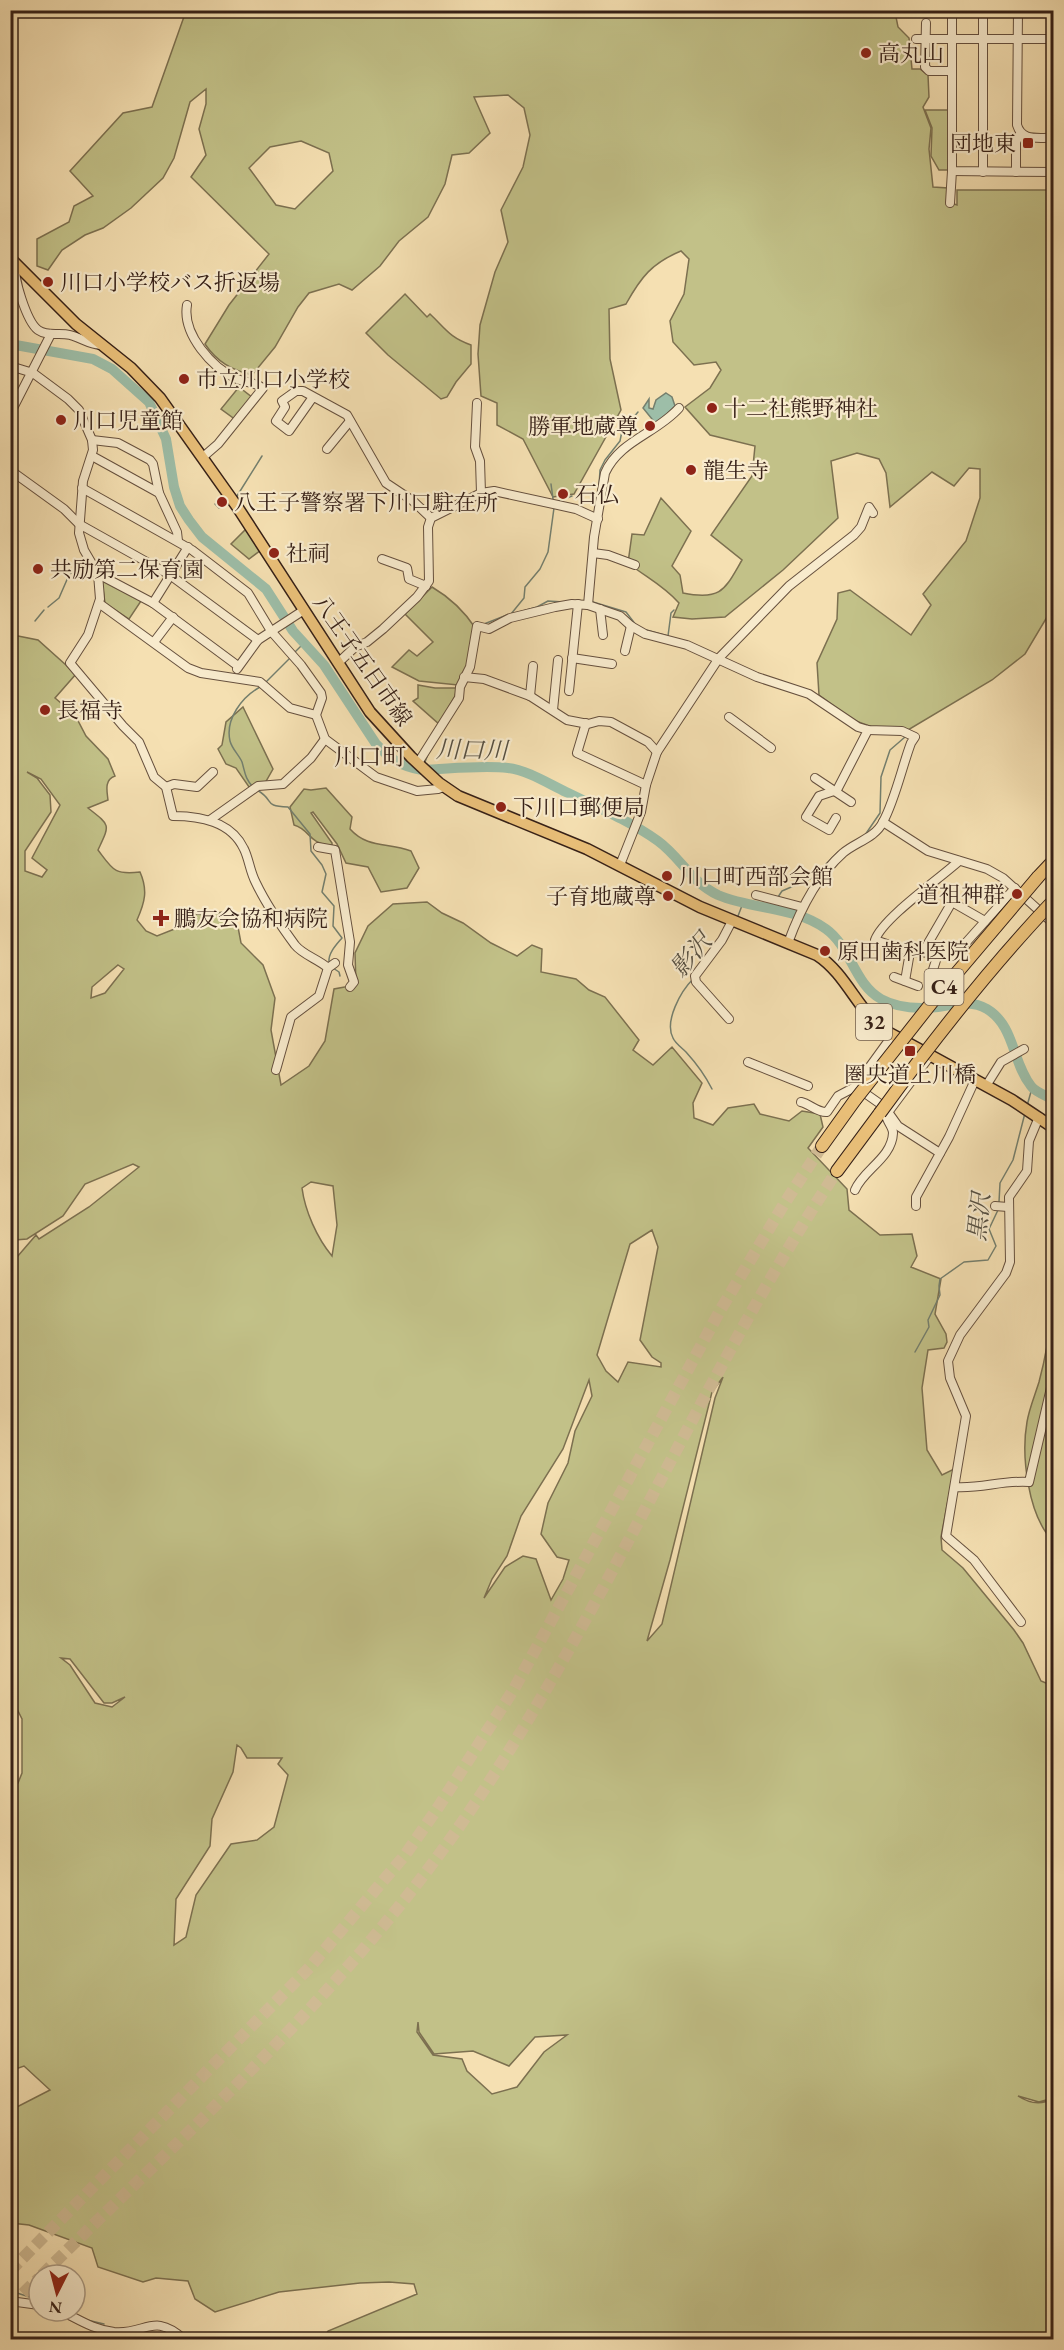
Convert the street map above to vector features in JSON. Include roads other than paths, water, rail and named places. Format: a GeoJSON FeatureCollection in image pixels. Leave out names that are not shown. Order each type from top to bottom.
{"type":"FeatureCollection","features":[{"type":"Feature","properties":{"kind":"highway","name":"C4"},"geometry":{"type":"LineString","coordinates":[[822,1146],[926,1009],[1053,860]]}},
{"type":"Feature","properties":{"kind":"highway","name":"C4"},"geometry":{"type":"LineString","coordinates":[[837,1171],[885,1112],[953,1016],[1053,900]]}},
{"type":"Feature","properties":{"kind":"main road","name":"八王子五日市線"},"geometry":{"type":"LineString","coordinates":[[13,261],[76,324],[154,390],[238,508],[376,720],[441,785],[472,803],[569,841],[700,907],[824,960],[872,1020],[892,1036],[986,1086],[1053,1128]]}},
{"type":"Feature","properties":{"kind":"street"},"geometry":{"type":"LineString","coordinates":[[950,203],[952,10]]}},
{"type":"Feature","properties":{"kind":"street"},"geometry":{"type":"LineString","coordinates":[[983,10],[983,172]]}},
{"type":"Feature","properties":{"kind":"street"},"geometry":{"type":"LineString","coordinates":[[1018,10],[1017,125],[1020,134],[1025,137],[1053,138]]}},
{"type":"Feature","properties":{"kind":"street"},"geometry":{"type":"LineString","coordinates":[[1052,10],[1053,103]]}},
{"type":"Feature","properties":{"kind":"street"},"geometry":{"type":"LineString","coordinates":[[926,22],[920,39],[925,67],[929,71],[952,71]]}},
{"type":"Feature","properties":{"kind":"street"},"geometry":{"type":"LineString","coordinates":[[920,39],[1053,39]]}},
{"type":"Feature","properties":{"kind":"street"},"geometry":{"type":"LineString","coordinates":[[1016,172],[1016,142],[1020,134]]}},
{"type":"Feature","properties":{"kind":"street"},"geometry":{"type":"LineString","coordinates":[[952,171],[1053,172]]}},
{"type":"Feature","properties":{"kind":"street"},"geometry":{"type":"LineString","coordinates":[[13,261],[28,315],[37,329],[51,334],[70,335],[89,344],[102,345]]}},
{"type":"Feature","properties":{"kind":"street"},"geometry":{"type":"LineString","coordinates":[[188,306],[186,314],[194,339],[211,360],[237,379],[254,382],[263,388],[218,444],[203,458]]}},
{"type":"Feature","properties":{"kind":"street"},"geometry":{"type":"LineString","coordinates":[[10,414],[51,334]]}},
{"type":"Feature","properties":{"kind":"street"},"geometry":{"type":"LineString","coordinates":[[10,366],[35,369],[79,410],[92,440],[92,456],[84,473],[79,524],[84,550],[98,573],[100,604],[88,635],[70,663],[117,720],[139,742],[154,777],[166,787],[173,816],[197,816],[210,820],[233,834],[240,843],[259,890],[297,947],[331,966],[319,996],[291,1017],[276,1070]]}},
{"type":"Feature","properties":{"kind":"street"},"geometry":{"type":"LineString","coordinates":[[313,397],[289,431],[276,421],[285,407],[282,400],[296,391],[303,392],[313,397],[347,415],[386,483],[413,501],[431,518]]}},
{"type":"Feature","properties":{"kind":"street"},"geometry":{"type":"LineString","coordinates":[[477,404],[475,447],[480,461],[481,493]]}},
{"type":"Feature","properties":{"kind":"street"},"geometry":{"type":"LineString","coordinates":[[588,602],[594,537],[605,473],[613,459],[632,443],[660,426],[679,408]]}},
{"type":"Feature","properties":{"kind":"street"},"geometry":{"type":"LineString","coordinates":[[327,449],[350,421]]}},
{"type":"Feature","properties":{"kind":"street"},"geometry":{"type":"LineString","coordinates":[[92,440],[118,443],[150,460],[154,468],[159,494],[177,532],[178,541]]}},
{"type":"Feature","properties":{"kind":"street"},"geometry":{"type":"LineString","coordinates":[[92,456],[159,494]]}},
{"type":"Feature","properties":{"kind":"street"},"geometry":{"type":"LineString","coordinates":[[10,470],[64,509],[79,524],[170,575],[258,640]]}},
{"type":"Feature","properties":{"kind":"street"},"geometry":{"type":"LineString","coordinates":[[82,488],[188,547],[248,593],[321,693],[322,698],[316,715],[324,739],[376,777],[417,791],[441,785]]}},
{"type":"Feature","properties":{"kind":"street"},"geometry":{"type":"LineString","coordinates":[[338,663],[355,647],[367,642],[383,629],[426,586],[429,581],[428,527],[431,518],[481,493],[494,491],[576,509],[598,519]]}},
{"type":"Feature","properties":{"kind":"street"},"geometry":{"type":"LineString","coordinates":[[620,865],[638,818],[657,752],[719,658],[789,586],[854,535],[861,527],[869,507],[873,513]]}},
{"type":"Feature","properties":{"kind":"street"},"geometry":{"type":"LineString","coordinates":[[153,603],[188,547]]}},
{"type":"Feature","properties":{"kind":"street"},"geometry":{"type":"LineString","coordinates":[[593,553],[608,555],[635,565]]}},
{"type":"Feature","properties":{"kind":"street"},"geometry":{"type":"LineString","coordinates":[[382,559],[407,568],[409,579],[426,586]]}},
{"type":"Feature","properties":{"kind":"street"},"geometry":{"type":"LineString","coordinates":[[98,573],[153,603],[238,666]]}},
{"type":"Feature","properties":{"kind":"street"},"geometry":{"type":"LineString","coordinates":[[418,763],[459,698],[464,677],[470,667],[477,626],[489,629],[510,618],[588,602],[620,616],[645,634],[687,645],[757,677],[809,694],[851,723],[868,730],[894,730],[915,737],[911,742],[883,822],[870,837],[845,851],[828,867],[801,908],[788,943]]}},
{"type":"Feature","properties":{"kind":"street"},"geometry":{"type":"LineString","coordinates":[[100,604],[177,661],[197,672],[264,684],[290,708],[316,715]]}},
{"type":"Feature","properties":{"kind":"street"},"geometry":{"type":"LineString","coordinates":[[569,691],[578,604]]}},
{"type":"Feature","properties":{"kind":"street"},"geometry":{"type":"LineString","coordinates":[[600,609],[603,635]]}},
{"type":"Feature","properties":{"kind":"street"},"geometry":{"type":"LineString","coordinates":[[234,678],[238,666],[258,640],[304,610]]}},
{"type":"Feature","properties":{"kind":"street"},"geometry":{"type":"LineString","coordinates":[[154,642],[173,617]]}},
{"type":"Feature","properties":{"kind":"street"},"geometry":{"type":"LineString","coordinates":[[625,651],[631,626]]}},
{"type":"Feature","properties":{"kind":"street"},"geometry":{"type":"LineString","coordinates":[[572,658],[612,664]]}},
{"type":"Feature","properties":{"kind":"street"},"geometry":{"type":"LineString","coordinates":[[553,710],[558,660]]}},
{"type":"Feature","properties":{"kind":"street"},"geometry":{"type":"LineString","coordinates":[[530,696],[533,666]]}},
{"type":"Feature","properties":{"kind":"street"},"geometry":{"type":"LineString","coordinates":[[556,674],[570,675]]}},
{"type":"Feature","properties":{"kind":"street"},"geometry":{"type":"LineString","coordinates":[[464,677],[484,679],[530,696],[567,720],[586,723],[611,722],[648,742],[657,752]]}},
{"type":"Feature","properties":{"kind":"street"},"geometry":{"type":"LineString","coordinates":[[729,717],[771,748]]}},
{"type":"Feature","properties":{"kind":"street"},"geometry":{"type":"LineString","coordinates":[[586,723],[577,753],[646,785]]}},
{"type":"Feature","properties":{"kind":"street"},"geometry":{"type":"LineString","coordinates":[[836,818],[828,830],[806,817],[819,796],[837,790],[868,730]]}},
{"type":"Feature","properties":{"kind":"street"},"geometry":{"type":"LineString","coordinates":[[210,820],[256,787],[283,784],[311,758],[324,739]]}},
{"type":"Feature","properties":{"kind":"street"},"geometry":{"type":"LineString","coordinates":[[166,787],[174,784],[197,787],[213,772]]}},
{"type":"Feature","properties":{"kind":"street"},"geometry":{"type":"LineString","coordinates":[[815,778],[851,802]]}},
{"type":"Feature","properties":{"kind":"street"},"geometry":{"type":"LineString","coordinates":[[883,822],[928,851],[987,869],[1004,878],[1053,923]]}},
{"type":"Feature","properties":{"kind":"street"},"geometry":{"type":"LineString","coordinates":[[318,847],[335,850],[351,942],[348,965],[354,981],[350,987]]}},
{"type":"Feature","properties":{"kind":"street"},"geometry":{"type":"LineString","coordinates":[[958,861],[879,931],[875,940],[910,952],[953,957],[1015,888]]}},
{"type":"Feature","properties":{"kind":"street"},"geometry":{"type":"LineString","coordinates":[[756,895],[801,908]]}},
{"type":"Feature","properties":{"kind":"street"},"geometry":{"type":"LineString","coordinates":[[923,952],[952,902],[985,921]]}},
{"type":"Feature","properties":{"kind":"street"},"geometry":{"type":"LineString","coordinates":[[729,1019],[695,979],[735,922]]}},
{"type":"Feature","properties":{"kind":"street"},"geometry":{"type":"LineString","coordinates":[[905,981],[910,952]]}},
{"type":"Feature","properties":{"kind":"street"},"geometry":{"type":"LineString","coordinates":[[930,979],[938,954]]}},
{"type":"Feature","properties":{"kind":"street"},"geometry":{"type":"LineString","coordinates":[[894,977],[918,986]]}},
{"type":"Feature","properties":{"kind":"street"},"geometry":{"type":"LineString","coordinates":[[801,1102],[809,1104],[822,1113],[827,1112],[838,1096],[855,1086],[892,1036]]}},
{"type":"Feature","properties":{"kind":"street"},"geometry":{"type":"LineString","coordinates":[[986,1086],[995,1068],[1010,1056],[1024,1049]]}},
{"type":"Feature","properties":{"kind":"street"},"geometry":{"type":"LineString","coordinates":[[855,1190],[860,1179],[873,1169],[889,1145],[893,1132],[886,1120],[885,1112],[930,1056]]}},
{"type":"Feature","properties":{"kind":"street"},"geometry":{"type":"LineString","coordinates":[[748,1062],[808,1086]]}},
{"type":"Feature","properties":{"kind":"street"},"geometry":{"type":"LineString","coordinates":[[916,1206],[915,1197],[940,1153],[975,1080]]}},
{"type":"Feature","properties":{"kind":"street"},"geometry":{"type":"LineString","coordinates":[[855,1086],[898,1126],[940,1153]]}},
{"type":"Feature","properties":{"kind":"street"},"geometry":{"type":"LineString","coordinates":[[1022,1622],[974,1560],[946,1536],[966,1416],[950,1378],[948,1361],[960,1335],[1006,1273],[1010,1262],[1011,1241],[1002,1207],[1027,1171],[1032,1113]]}},
{"type":"Feature","properties":{"kind":"street"},"geometry":{"type":"LineString","coordinates":[[955,1487],[971,1488],[1014,1481],[1029,1482],[1053,1375]]}},
{"type":"Feature","properties":{"kind":"street"},"geometry":{"type":"LineString","coordinates":[[10,2301],[27,2303]]}},
{"type":"Feature","properties":{"kind":"street"},"geometry":{"type":"LineString","coordinates":[[81,2323],[114,2332],[131,2332],[148,2325],[160,2325],[178,2333],[185,2340]]}},
{"type":"Feature","properties":{"kind":"waterway","name":"川口川"},"geometry":{"type":"LineString","coordinates":[[10,344],[93,359],[112,369],[149,402],[166,439],[174,487],[180,506],[189,520],[202,537],[266,589],[293,631],[324,665],[376,744],[391,758],[408,767],[422,770],[487,767],[523,771],[613,815],[666,847],[693,877],[718,895],[801,916],[826,929],[841,945],[865,984],[881,999],[909,1008],[931,1008],[969,1003],[987,1009],[1003,1025],[1031,1086],[1054,1100]]}},
{"type":"Feature","properties":{"kind":"waterway"},"geometry":{"type":"LineString","coordinates":[[599,486],[600,470],[605,460],[620,441],[622,431],[638,412]]}},
{"type":"Feature","properties":{"kind":"waterway"},"geometry":{"type":"LineString","coordinates":[[237,496],[262,456]]}},
{"type":"Feature","properties":{"kind":"waterway"},"geometry":{"type":"LineString","coordinates":[[551,484],[553,499]]}},
{"type":"Feature","properties":{"kind":"waterway"},"geometry":{"type":"LineString","coordinates":[[559,501],[572,496]]}},
{"type":"Feature","properties":{"kind":"waterway"},"geometry":{"type":"LineString","coordinates":[[215,504],[219,508],[229,503]]}},
{"type":"Feature","properties":{"kind":"waterway"},"geometry":{"type":"LineString","coordinates":[[511,614],[524,598],[525,587],[540,569],[548,552],[554,508]]}},
{"type":"Feature","properties":{"kind":"waterway"},"geometry":{"type":"LineString","coordinates":[[48,607],[59,598],[69,575],[86,560]]}},
{"type":"Feature","properties":{"kind":"waterway"},"geometry":{"type":"LineString","coordinates":[[512,614],[537,607],[548,601],[564,602]]}},
{"type":"Feature","properties":{"kind":"waterway"},"geometry":{"type":"LineString","coordinates":[[593,602],[626,612],[636,625]]}},
{"type":"Feature","properties":{"kind":"waterway"},"geometry":{"type":"LineString","coordinates":[[35,621],[44,610]]}},
{"type":"Feature","properties":{"kind":"waterway"},"geometry":{"type":"LineString","coordinates":[[646,630],[668,636],[671,613],[674,610]]}},
{"type":"Feature","properties":{"kind":"waterway"},"geometry":{"type":"LineString","coordinates":[[484,624],[507,615]]}},
{"type":"Feature","properties":{"kind":"waterway"},"geometry":{"type":"LineString","coordinates":[[295,652],[304,643]]}},
{"type":"Feature","properties":{"kind":"waterway"},"geometry":{"type":"LineString","coordinates":[[266,682],[290,658]]}},
{"type":"Feature","properties":{"kind":"waterway"},"geometry":{"type":"LineString","coordinates":[[253,787],[247,778],[241,759],[231,744],[229,733],[236,710],[253,691],[260,687]]}},
{"type":"Feature","properties":{"kind":"waterway"},"geometry":{"type":"LineString","coordinates":[[865,835],[880,813],[881,777],[890,750],[905,737]]}},
{"type":"Feature","properties":{"kind":"waterway"},"geometry":{"type":"LineString","coordinates":[[425,762],[428,754]]}},
{"type":"Feature","properties":{"kind":"waterway"},"geometry":{"type":"LineString","coordinates":[[257,790],[272,804],[288,807],[310,834],[311,851],[326,874],[322,892],[334,906],[333,926],[342,938],[331,952],[329,962]]}},
{"type":"Feature","properties":{"kind":"waterway"},"geometry":{"type":"LineString","coordinates":[[778,897],[782,891],[812,878],[838,852]]}},
{"type":"Feature","properties":{"kind":"waterway","name":"影沢"},"geometry":{"type":"LineString","coordinates":[[738,916],[743,903]]}},
{"type":"Feature","properties":{"kind":"waterway","name":"川口川"},"geometry":{"type":"LineString","coordinates":[[768,908],[773,903]]}},
{"type":"Feature","properties":{"kind":"waterway"},"geometry":{"type":"LineString","coordinates":[[333,968],[339,972],[340,976]]}},
{"type":"Feature","properties":{"kind":"waterway","name":"影沢"},"geometry":{"type":"LineString","coordinates":[[693,979],[675,1007],[671,1031],[674,1040],[697,1065],[712,1089]]}},
{"type":"Feature","properties":{"kind":"waterway","name":"黒沢"},"geometry":{"type":"LineString","coordinates":[[1027,1106],[1032,1088]]}},
{"type":"Feature","properties":{"kind":"waterway","name":"黒沢"},"geometry":{"type":"LineString","coordinates":[[999,1202],[1000,1183],[1013,1160],[1025,1113]]}},
{"type":"Feature","properties":{"kind":"waterway","name":"黒沢"},"geometry":{"type":"LineString","coordinates":[[915,1352],[929,1327],[928,1320],[940,1295],[940,1279],[964,1262],[988,1260],[996,1246],[989,1229],[998,1210]]}},
{"type":"Feature","properties":{"kind":"waterway"},"geometry":{"type":"LineString","coordinates":[[10,2293],[27,2296]]}},
{"type":"Feature","properties":{"kind":"waterway"},"geometry":{"type":"LineString","coordinates":[[87,2320],[104,2324]]}},
{"type":"Feature","properties":{"kind":"tunnel"},"geometry":{"type":"LineString","coordinates":[[10,2271],[310,1967],[405,1855],[514,1689],[721,1309],[822,1146]]}},
{"type":"Feature","properties":{"kind":"tunnel"},"geometry":{"type":"LineString","coordinates":[[54,2263],[208,2113],[316,2002],[417,1884],[463,1821],[562,1662],[740,1332],[787,1250],[837,1171]]}},
{"type":"Feature","properties":{"kind":"tunnel"},"geometry":{"type":"LineString","coordinates":[[10,2306],[27,2290]]}},
{"type":"Feature","properties":{"kind":"place","name":"高丸山"},"geometry":{"type":"Point","coordinates":[866,53]}},
{"type":"Feature","properties":{"kind":"place","name":"団地東"},"geometry":{"type":"Point","coordinates":[1028,143]}},
{"type":"Feature","properties":{"kind":"place","name":"川口小学校バス折返場"},"geometry":{"type":"Point","coordinates":[48,282]}},
{"type":"Feature","properties":{"kind":"place","name":"市立川口小学校"},"geometry":{"type":"Point","coordinates":[184,379]}},
{"type":"Feature","properties":{"kind":"place","name":"十二社熊野神社"},"geometry":{"type":"Point","coordinates":[712,408]}},
{"type":"Feature","properties":{"kind":"place","name":"川口児童館"},"geometry":{"type":"Point","coordinates":[61,420]}},
{"type":"Feature","properties":{"kind":"place","name":"勝軍地蔵尊"},"geometry":{"type":"Point","coordinates":[650,426]}},
{"type":"Feature","properties":{"kind":"place","name":"龍生寺"},"geometry":{"type":"Point","coordinates":[691,470]}},
{"type":"Feature","properties":{"kind":"place","name":"石仏"},"geometry":{"type":"Point","coordinates":[563,494]}},
{"type":"Feature","properties":{"kind":"place","name":"八王子警察署下川口駐在所"},"geometry":{"type":"Point","coordinates":[222,502]}},
{"type":"Feature","properties":{"kind":"place","name":"社祠"},"geometry":{"type":"Point","coordinates":[274,553]}},
{"type":"Feature","properties":{"kind":"place","name":"共励第二保育園"},"geometry":{"type":"Point","coordinates":[38,569]}},
{"type":"Feature","properties":{"kind":"place","name":"長福寺"},"geometry":{"type":"Point","coordinates":[45,710]}},
{"type":"Feature","properties":{"kind":"place","name":"下川口郵便局"},"geometry":{"type":"Point","coordinates":[501,807]}},
{"type":"Feature","properties":{"kind":"place","name":"川口町西部会館"},"geometry":{"type":"Point","coordinates":[667,876]}},
{"type":"Feature","properties":{"kind":"place","name":"道祖神群"},"geometry":{"type":"Point","coordinates":[1017,894]}},
{"type":"Feature","properties":{"kind":"place","name":"子育地蔵尊"},"geometry":{"type":"Point","coordinates":[668,896]}},
{"type":"Feature","properties":{"kind":"place","name":"鵬友会協和病院"},"geometry":{"type":"Point","coordinates":[161,918]}},
{"type":"Feature","properties":{"kind":"place","name":"原田歯科医院"},"geometry":{"type":"Point","coordinates":[825,951]}},
{"type":"Feature","properties":{"kind":"place","name":"圏央道上川橋"},"geometry":{"type":"Point","coordinates":[910,1051]}},
{"type":"Feature","properties":{"kind":"district","name":"川口町"},"geometry":{"type":"Point","coordinates":[370,757]}}]}
